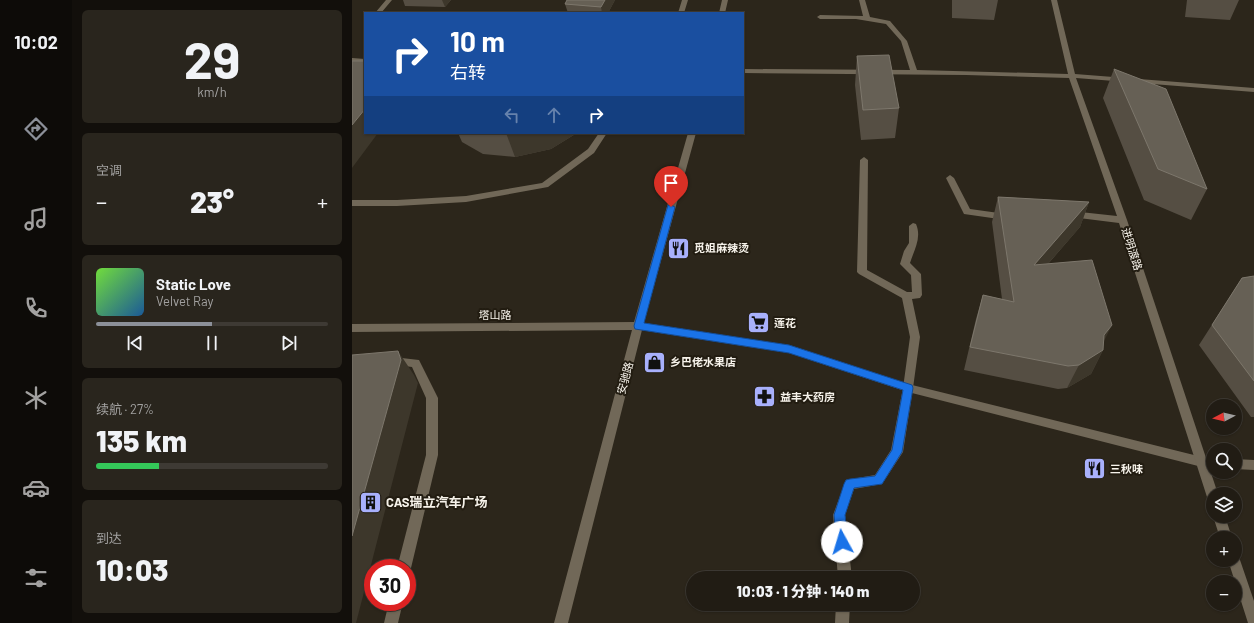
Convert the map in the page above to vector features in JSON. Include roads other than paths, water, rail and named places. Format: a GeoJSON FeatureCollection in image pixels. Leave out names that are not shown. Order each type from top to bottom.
{"type":"FeatureCollection","features":[{"type":"Feature","properties":{"kind":"street"},"geometry":{"type":"LineString","coordinates":[[379,12],[389,0]]}},
{"type":"Feature","properties":{"kind":"street"},"geometry":{"type":"LineString","coordinates":[[681,12],[685,0]]}},
{"type":"Feature","properties":{"kind":"street"},"geometry":{"type":"LineString","coordinates":[[722,12],[725,0]]}},
{"type":"Feature","properties":{"kind":"street"},"geometry":{"type":"LineString","coordinates":[[862,0],[867,19]]}},
{"type":"Feature","properties":{"kind":"street","name":"进明渡路"},"geometry":{"type":"LineString","coordinates":[[1054,0],[1072,76],[1206,460]]}},
{"type":"Feature","properties":{"kind":"street"},"geometry":{"type":"LineString","coordinates":[[820,18],[867,19],[888,22],[904,41],[914,72]]}},
{"type":"Feature","properties":{"kind":"street"},"geometry":{"type":"LineString","coordinates":[[352,60],[364,61]]}},
{"type":"Feature","properties":{"kind":"street"},"geometry":{"type":"LineString","coordinates":[[744,71],[914,72],[1072,76],[1254,90]]}},
{"type":"Feature","properties":{"kind":"street"},"geometry":{"type":"LineString","coordinates":[[352,203],[397,203],[466,199],[545,185],[591,151],[602,134]]}},
{"type":"Feature","properties":{"kind":"street","name":"安驰路"},"geometry":{"type":"LineString","coordinates":[[560,623],[638,326],[692,134]]}},
{"type":"Feature","properties":{"kind":"street"},"geometry":{"type":"LineString","coordinates":[[864,160],[862,272],[906,296],[917,295],[916,274],[905,264],[908,251],[914,243],[913,226]]}},
{"type":"Feature","properties":{"kind":"street"},"geometry":{"type":"LineString","coordinates":[[950,178],[967,212],[1004,217],[1018,215]]}},
{"type":"Feature","properties":{"kind":"street"},"geometry":{"type":"LineString","coordinates":[[1062,213],[1123,220]]}},
{"type":"Feature","properties":{"kind":"street"},"geometry":{"type":"LineString","coordinates":[[845,571],[839,515],[850,484],[878,480],[897,452],[915,337],[906,296]]}},
{"type":"Feature","properties":{"kind":"street","name":"塔山路"},"geometry":{"type":"LineString","coordinates":[[352,328],[638,326],[789,349],[908,388],[1206,463]]}},
{"type":"Feature","properties":{"kind":"street"},"geometry":{"type":"LineString","coordinates":[[383,360],[415,363],[432,398],[432,455],[406,559]]}},
{"type":"Feature","properties":{"kind":"street"},"geometry":{"type":"LineString","coordinates":[[1242,464],[1254,465]]}},
{"type":"Feature","properties":{"kind":"street"},"geometry":{"type":"LineString","coordinates":[[1236,567],[1254,622]]}},
{"type":"Feature","properties":{"kind":"street"},"geometry":{"type":"LineString","coordinates":[[390,623],[393,611]]}},
{"type":"Feature","properties":{"kind":"street"},"geometry":{"type":"LineString","coordinates":[[842,623],[843,611]]}},
{"type":"Feature","properties":{"kind":"place","name":"觅姐麻辣烫"},"geometry":{"type":"Point","coordinates":[678,248]}},
{"type":"Feature","properties":{"kind":"place","name":"莲花"},"geometry":{"type":"Point","coordinates":[759,323]}},
{"type":"Feature","properties":{"kind":"place","name":"乡巴佬水果店"},"geometry":{"type":"Point","coordinates":[654,362]}},
{"type":"Feature","properties":{"kind":"place","name":"益丰大药房"},"geometry":{"type":"Point","coordinates":[765,397]}},
{"type":"Feature","properties":{"kind":"place","name":"三秋味"},"geometry":{"type":"Point","coordinates":[1094,469]}},
{"type":"Feature","properties":{"kind":"place","name":"CAS瑞立汽车广场"},"geometry":{"type":"Point","coordinates":[370,502]}}]}
